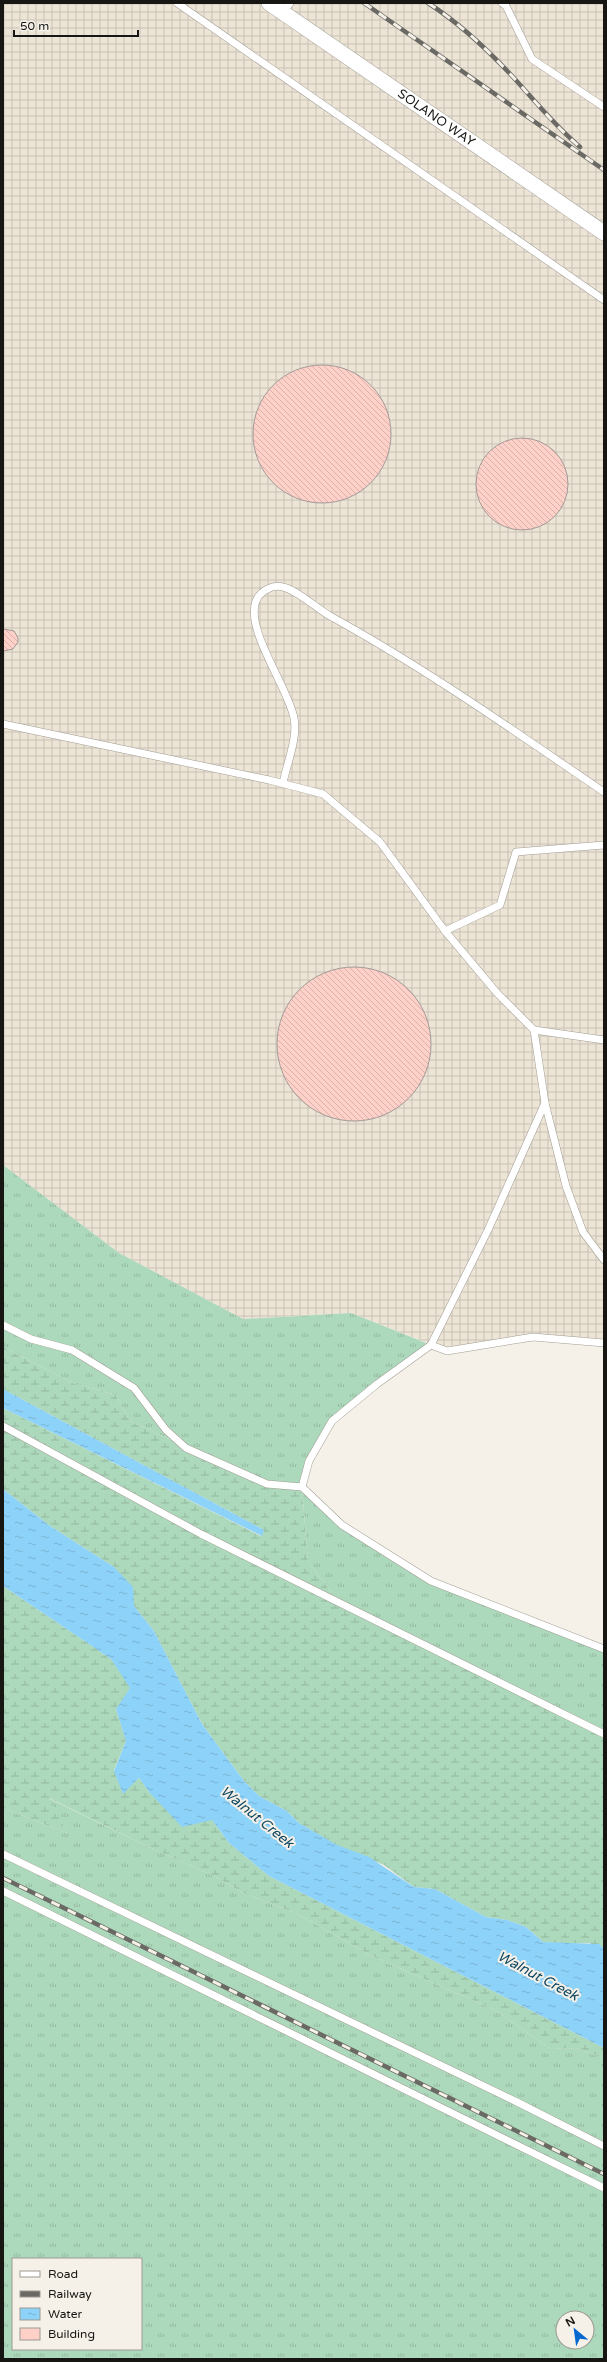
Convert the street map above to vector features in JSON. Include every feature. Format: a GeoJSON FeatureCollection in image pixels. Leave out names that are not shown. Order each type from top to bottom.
{"type":"FeatureCollection","features":[{"type":"Feature","properties":{"kind":"street","name":"SOLANO WAY"},"geometry":{"type":"LineString","coordinates":[[270,3],[287,8],[604,233]]}},
{"type":"Feature","properties":{"kind":"lane"},"geometry":{"type":"LineString","coordinates":[[177,3],[604,300]]}},
{"type":"Feature","properties":{"kind":"lane"},"geometry":{"type":"LineString","coordinates":[[502,3],[506,6],[532,60],[604,107]]}},
{"type":"Feature","properties":{"kind":"lane"},"geometry":{"type":"LineString","coordinates":[[283,783],[294,736],[294,717],[258,633],[254,613],[256,600],[265,590],[275,585],[285,587],[325,613],[387,647],[604,792]]}},
{"type":"Feature","properties":{"kind":"lane"},"geometry":{"type":"LineString","coordinates":[[3,724],[283,783],[324,794],[380,842],[445,931],[497,993],[534,1030],[545,1103],[566,1186],[583,1232],[604,1260]]}},
{"type":"Feature","properties":{"kind":"lane"},"geometry":{"type":"LineString","coordinates":[[445,931],[500,905],[516,852],[604,845]]}},
{"type":"Feature","properties":{"kind":"lane"},"geometry":{"type":"LineString","coordinates":[[534,1030],[604,1040]]}},
{"type":"Feature","properties":{"kind":"lane"},"geometry":{"type":"LineString","coordinates":[[302,1487],[309,1461],[332,1420],[377,1384],[431,1345],[488,1230],[545,1103]]}},
{"type":"Feature","properties":{"kind":"lane"},"geometry":{"type":"LineString","coordinates":[[3,1325],[31,1339],[72,1350],[134,1388],[166,1430],[186,1448],[267,1484],[302,1487],[342,1525],[431,1581],[604,1649]]}},
{"type":"Feature","properties":{"kind":"lane"},"geometry":{"type":"LineString","coordinates":[[431,1345],[447,1351],[533,1337],[604,1343]]}},
{"type":"Feature","properties":{"kind":"lane"},"geometry":{"type":"LineString","coordinates":[[3,1426],[201,1534],[604,1734]]}},
{"type":"Feature","properties":{"kind":"lane"},"geometry":{"type":"LineString","coordinates":[[3,1854],[517,2102],[604,2146]]}},
{"type":"Feature","properties":{"kind":"lane"},"geometry":{"type":"LineString","coordinates":[[3,1891],[604,2188]]}},
{"type":"Feature","properties":{"kind":"shaded area"},"geometry":{"type":"Polygon","coordinates":[[[3,3],[604,3],[604,1343],[533,1337],[447,1351],[351,1313],[243,1319],[119,1253],[3,1165],[3,3]]]}},
{"type":"Feature","properties":{"kind":"green space"},"geometry":{"type":"Polygon","coordinates":[[[3,1165],[119,1253],[243,1319],[351,1313],[431,1345],[332,1421],[309,1461],[302,1487],[267,1484],[130,1421],[116,1395],[73,1383],[3,1347],[3,1165]]]}},
{"type":"Feature","properties":{"kind":"green space"},"geometry":{"type":"Polygon","coordinates":[[[3,1347],[73,1383],[116,1395],[130,1421],[267,1484],[302,1487],[308,1562],[340,1603],[604,1734],[604,1949],[589,1943],[562,1944],[543,1942],[526,1927],[507,1920],[486,1917],[435,1889],[414,1887],[384,1865],[337,1846],[299,1823],[287,1811],[259,1796],[244,1781],[202,1724],[154,1631],[134,1606],[114,1567],[50,1526],[3,1489],[3,1408],[261,1536],[264,1530],[3,1389],[3,1347]]]}},
{"type":"Feature","properties":{"kind":"green space"},"geometry":{"type":"Polygon","coordinates":[[[302,1487],[342,1525],[431,1581],[604,1649],[604,1734],[340,1603],[308,1562],[302,1487]]]}},
{"type":"Feature","properties":{"kind":"green space"},"geometry":{"type":"Polygon","coordinates":[[[3,1586],[111,1659],[131,1688],[116,1709],[126,1741],[114,1770],[123,1793],[139,1778],[149,1792],[212,1820],[229,1843],[269,1876],[604,2048],[604,2059],[577,2048],[551,2049],[495,2010],[370,1955],[296,1913],[245,1894],[214,1876],[149,1847],[49,1798],[67,1833],[3,1808],[3,1586]]]}},
{"type":"Feature","properties":{"kind":"green space"},"geometry":{"type":"Polygon","coordinates":[[[48,1798],[149,1847],[214,1876],[245,1894],[296,1913],[370,1955],[495,2010],[551,2049],[577,2048],[604,2059],[604,2359],[3,2359],[3,1808],[67,1833],[48,1798]]]}},
{"type":"Feature","properties":{"kind":"water"},"geometry":{"type":"Polygon","coordinates":[[[3,1389],[264,1530],[262,1536],[3,1408],[3,1389]]]}},
{"type":"Feature","properties":{"kind":"water","name":"Walnut Creek"},"geometry":{"type":"Polygon","coordinates":[[[3,1489],[50,1526],[114,1567],[133,1587],[134,1606],[154,1631],[202,1724],[244,1781],[259,1796],[287,1811],[299,1823],[337,1845],[369,1857],[414,1887],[435,1889],[486,1917],[507,1920],[526,1927],[543,1942],[599,1944],[604,1949],[604,2048],[269,1876],[229,1843],[212,1820],[182,1827],[149,1792],[139,1778],[123,1794],[114,1771],[126,1741],[116,1709],[130,1688],[111,1659],[3,1586],[3,1489]]]}},
{"type":"Feature","properties":{"kind":"building"},"geometry":{"type":"Polygon","coordinates":[[[322,365],[348,370],[371,385],[386,408],[391,434],[386,460],[371,483],[348,498],[322,503],[296,498],[273,483],[258,460],[253,434],[258,408],[273,385],[296,370],[322,365]]]}},
{"type":"Feature","properties":{"kind":"building"},"geometry":{"type":"Polygon","coordinates":[[[513,438],[531,438],[548,445],[561,458],[568,475],[568,493],[561,510],[548,523],[531,530],[513,530],[496,523],[483,510],[476,493],[476,475],[483,458],[496,445],[513,438]]]}},
{"type":"Feature","properties":{"kind":"building"},"geometry":{"type":"Polygon","coordinates":[[[3,629],[14,631],[18,638],[18,642],[13,649],[3,651],[3,629]]]}},
{"type":"Feature","properties":{"kind":"building"},"geometry":{"type":"Polygon","coordinates":[[[346,967],[362,967],[384,972],[409,989],[426,1014],[430,1029],[430,1059],[426,1074],[409,1099],[384,1116],[362,1121],[346,1121],[324,1116],[305,1104],[294,1093],[282,1074],[277,1052],[277,1036],[282,1014],[294,995],[305,984],[324,972],[346,967]]]}},
{"type":"Feature","properties":{"kind":"railway"},"geometry":{"type":"LineString","coordinates":[[364,3],[604,170]]}},
{"type":"Feature","properties":{"kind":"railway"},"geometry":{"type":"LineString","coordinates":[[428,3],[451,19],[494,57],[554,122],[580,147]]}},
{"type":"Feature","properties":{"kind":"railway"},"geometry":{"type":"LineString","coordinates":[[3,1878],[604,2174]]}}]}
